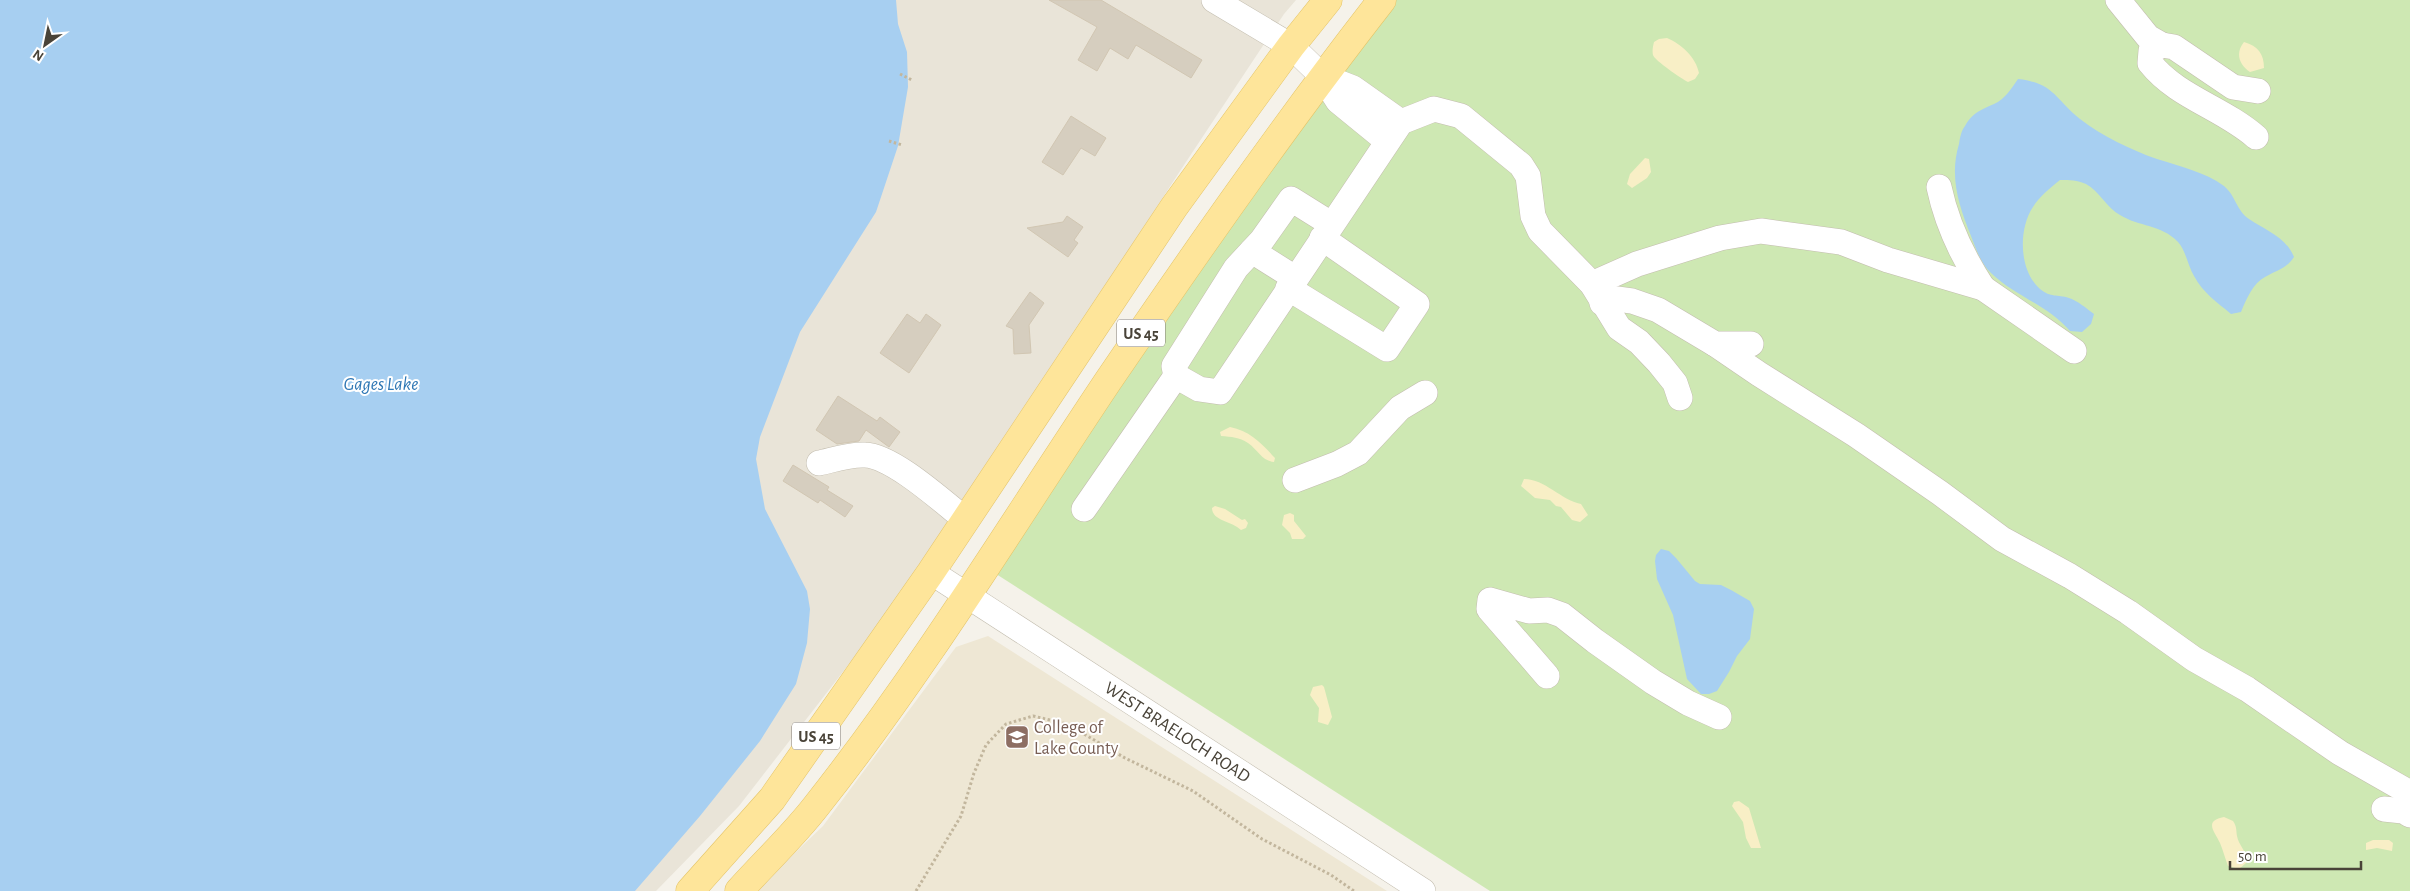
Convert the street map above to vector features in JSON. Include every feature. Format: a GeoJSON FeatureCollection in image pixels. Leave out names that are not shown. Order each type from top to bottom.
{"type":"FeatureCollection","features":[{"type":"Feature","properties":{"kind":"main road","name":"US 45"},"geometry":{"type":"LineString","coordinates":[[690,891],[772,799],[931,572],[1174,207],[1328,0]]}},
{"type":"Feature","properties":{"kind":"main road","name":"US 45"},"geometry":{"type":"LineString","coordinates":[[739,891],[816,807],[888,711],[1108,382],[1322,76],[1382,0]]}},
{"type":"Feature","properties":{"kind":"street"},"geometry":{"type":"LineString","coordinates":[[1214,0],[1292,46],[1322,76],[1338,101],[1394,131]]}},
{"type":"Feature","properties":{"kind":"street"},"geometry":{"type":"LineString","coordinates":[[2118,0],[2148,37],[2162,45],[2174,47],[2233,87],[2258,91]]}},
{"type":"Feature","properties":{"kind":"street"},"geometry":{"type":"LineString","coordinates":[[2162,45],[2151,51],[2150,63],[2157,72],[2184,94],[2229,117],[2256,137]]}},
{"type":"Feature","properties":{"kind":"street"},"geometry":{"type":"LineString","coordinates":[[1176,376],[1199,389],[1220,392],[1394,131],[1434,109],[1461,116],[1521,165],[1528,176],[1533,216],[1540,231],[1597,294],[1619,328],[1639,342],[1659,363],[1675,383],[1680,398]]}},
{"type":"Feature","properties":{"kind":"street"},"geometry":{"type":"LineString","coordinates":[[1939,187],[1944,210],[1953,236],[1983,288]]}},
{"type":"Feature","properties":{"kind":"street"},"geometry":{"type":"LineString","coordinates":[[1084,509],[1176,376],[1174,366],[1236,268],[1252,251],[1291,199],[1326,231],[1417,304],[1387,349],[1292,283],[1252,251]]}},
{"type":"Feature","properties":{"kind":"street"},"geometry":{"type":"LineString","coordinates":[[1597,294],[1637,264],[1720,238],[1761,231],[1840,242],[1888,260],[1983,288],[2074,351]]}},
{"type":"Feature","properties":{"kind":"street"},"geometry":{"type":"LineString","coordinates":[[1597,294],[1632,301],[1658,310],[1715,344],[1940,493],[2002,540],[2070,576],[2128,612],[2194,659],[2247,689],[2340,754],[2410,793]]}},
{"type":"Feature","properties":{"kind":"street"},"geometry":{"type":"LineString","coordinates":[[1715,344],[1751,344]]}},
{"type":"Feature","properties":{"kind":"street"},"geometry":{"type":"LineString","coordinates":[[1294,480],[1358,454],[1400,408],[1425,393]]}},
{"type":"Feature","properties":{"kind":"street"},"geometry":{"type":"LineString","coordinates":[[819,463],[863,455],[882,459],[899,469],[966,520]]}},
{"type":"Feature","properties":{"kind":"street","name":"WEST BRAELOCH ROAD"},"geometry":{"type":"LineString","coordinates":[[931,572],[1423,891]]}},
{"type":"Feature","properties":{"kind":"street"},"geometry":{"type":"LineString","coordinates":[[1547,676],[1497,620],[1489,609],[1490,600],[1529,610],[1548,610],[1562,615],[1594,641],[1653,682],[1688,703],[1719,717]]}},
{"type":"Feature","properties":{"kind":"street"},"geometry":{"type":"LineString","coordinates":[[2384,810],[2403,811],[2410,815]]}},
{"type":"Feature","properties":{"kind":"path"},"geometry":{"type":"LineString","coordinates":[[900,74],[912,80]]}},
{"type":"Feature","properties":{"kind":"path"},"geometry":{"type":"LineString","coordinates":[[889,141],[902,145]]}},
{"type":"Feature","properties":{"kind":"path"},"geometry":{"type":"LineString","coordinates":[[916,891],[961,816],[974,773],[986,745],[1006,724],[1033,716],[1067,724],[1125,758],[1193,791],[1262,839],[1331,875],[1354,891]]}},
{"type":"Feature","properties":{"kind":"shaded area","name":"Gages Lake"},"geometry":{"type":"Polygon","coordinates":[[[0,0],[1296,0],[1284,14],[1182,168],[911,584],[739,806],[656,891],[0,891],[0,0]]]}},
{"type":"Feature","properties":{"kind":"shaded area","name":"College of Lake County"},"geometry":{"type":"Polygon","coordinates":[[[988,636],[1387,891],[755,891],[823,826],[956,647],[988,636]]]}},
{"type":"Feature","properties":{"kind":"green space"},"geometry":{"type":"Polygon","coordinates":[[[1386,0],[2410,0],[2410,891],[1490,891],[993,572],[1386,0]]]}},
{"type":"Feature","properties":{"kind":"sand"},"geometry":{"type":"Polygon","coordinates":[[[1667,38],[1682,47],[1691,56],[1699,73],[1695,79],[1688,82],[1658,61],[1653,55],[1654,42],[1667,38]]]}},
{"type":"Feature","properties":{"kind":"sand"},"geometry":{"type":"Polygon","coordinates":[[[2244,42],[2259,51],[2263,59],[2264,68],[2250,72],[2243,66],[2239,54],[2244,42]]]}},
{"type":"Feature","properties":{"kind":"sand"},"geometry":{"type":"Polygon","coordinates":[[[1645,158],[1649,159],[1651,172],[1647,178],[1632,188],[1627,184],[1630,174],[1645,158]]]}},
{"type":"Feature","properties":{"kind":"sand"},"geometry":{"type":"Polygon","coordinates":[[[1230,427],[1244,431],[1255,438],[1275,458],[1274,462],[1263,457],[1245,441],[1221,436],[1220,432],[1230,427]]]}},
{"type":"Feature","properties":{"kind":"sand"},"geometry":{"type":"Polygon","coordinates":[[[1524,479],[1539,482],[1581,504],[1588,515],[1580,522],[1572,520],[1561,507],[1556,506],[1550,500],[1535,498],[1521,486],[1524,479]]]}},
{"type":"Feature","properties":{"kind":"sand"},"geometry":{"type":"Polygon","coordinates":[[[1215,506],[1225,509],[1242,520],[1245,519],[1248,523],[1246,528],[1241,530],[1215,516],[1212,508],[1215,506]]]}},
{"type":"Feature","properties":{"kind":"sand"},"geometry":{"type":"Polygon","coordinates":[[[1290,513],[1294,515],[1294,521],[1306,536],[1303,539],[1292,539],[1290,533],[1282,525],[1284,515],[1290,513]]]}},
{"type":"Feature","properties":{"kind":"sand"},"geometry":{"type":"Polygon","coordinates":[[[1322,685],[1332,717],[1328,725],[1318,722],[1319,708],[1310,695],[1313,687],[1322,685]]]}},
{"type":"Feature","properties":{"kind":"sand"},"geometry":{"type":"Polygon","coordinates":[[[1739,801],[1749,808],[1761,848],[1751,848],[1746,838],[1743,822],[1732,806],[1734,802],[1739,801]]]}},
{"type":"Feature","properties":{"kind":"sand"},"geometry":{"type":"Polygon","coordinates":[[[2224,817],[2233,821],[2238,840],[2246,855],[2246,863],[2239,869],[2228,866],[2212,827],[2214,821],[2224,817]]]}},
{"type":"Feature","properties":{"kind":"sand"},"geometry":{"type":"Polygon","coordinates":[[[2373,840],[2389,840],[2393,843],[2392,851],[2377,848],[2366,850],[2366,843],[2373,840]]]}},
{"type":"Feature","properties":{"kind":"water","name":"Gages Lake"},"geometry":{"type":"Polygon","coordinates":[[[0,0],[896,0],[898,24],[907,52],[908,87],[898,146],[876,212],[800,332],[760,437],[756,459],[765,509],[807,591],[810,609],[807,643],[796,684],[760,741],[700,816],[635,891],[0,891],[0,0]]]}},
{"type":"Feature","properties":{"kind":"water"},"geometry":{"type":"Polygon","coordinates":[[[2018,79],[2030,81],[2047,88],[2080,119],[2117,142],[2217,181],[2228,190],[2241,211],[2249,219],[2286,244],[2294,257],[2284,267],[2257,283],[2250,292],[2241,312],[2231,314],[2211,297],[2198,282],[2181,246],[2171,236],[2127,219],[2115,212],[2086,184],[2073,180],[2060,180],[2038,200],[2028,216],[2023,238],[2023,250],[2028,272],[2040,289],[2051,295],[2072,299],[2094,314],[2091,324],[2082,332],[2070,331],[2052,314],[2011,289],[1987,269],[1975,246],[1959,202],[1955,168],[1956,156],[1964,128],[1974,114],[2001,99],[2018,79]]]}},
{"type":"Feature","properties":{"kind":"water"},"geometry":{"type":"Polygon","coordinates":[[[1661,549],[1669,551],[1695,581],[1700,584],[1721,585],[1750,601],[1754,609],[1750,639],[1737,656],[1717,691],[1709,694],[1701,694],[1687,679],[1673,615],[1657,579],[1655,561],[1656,555],[1661,549]]]}},
{"type":"Feature","properties":{"kind":"building"},"geometry":{"type":"Polygon","coordinates":[[[1049,0],[1101,0],[1202,60],[1191,78],[1136,45],[1128,59],[1110,48],[1097,71],[1078,60],[1097,27],[1049,0]]]}},
{"type":"Feature","properties":{"kind":"building"},"geometry":{"type":"Polygon","coordinates":[[[1071,116],[1106,138],[1095,156],[1081,148],[1063,175],[1042,162],[1071,116]]]}},
{"type":"Feature","properties":{"kind":"building"},"geometry":{"type":"Polygon","coordinates":[[[1067,216],[1083,227],[1074,240],[1078,243],[1068,257],[1027,228],[1063,222],[1067,216]]]}},
{"type":"Feature","properties":{"kind":"building"},"geometry":{"type":"Polygon","coordinates":[[[1030,292],[1044,303],[1029,325],[1031,353],[1014,354],[1013,329],[1006,326],[1030,292]]]}},
{"type":"Feature","properties":{"kind":"building"},"geometry":{"type":"Polygon","coordinates":[[[907,314],[920,323],[926,314],[941,325],[909,373],[880,353],[907,314]]]}},
{"type":"Feature","properties":{"kind":"building"},"geometry":{"type":"Polygon","coordinates":[[[838,396],[877,421],[880,417],[900,432],[889,447],[866,430],[859,441],[837,444],[816,430],[838,396]]]}},
{"type":"Feature","properties":{"kind":"building"},"geometry":{"type":"Polygon","coordinates":[[[793,465],[829,487],[827,490],[853,506],[845,517],[820,500],[818,503],[783,481],[793,465]]]}},
{"type":"Feature","properties":{"kind":"place","name":"College of Lake County"},"geometry":{"type":"Point","coordinates":[1017,737]}}]}
